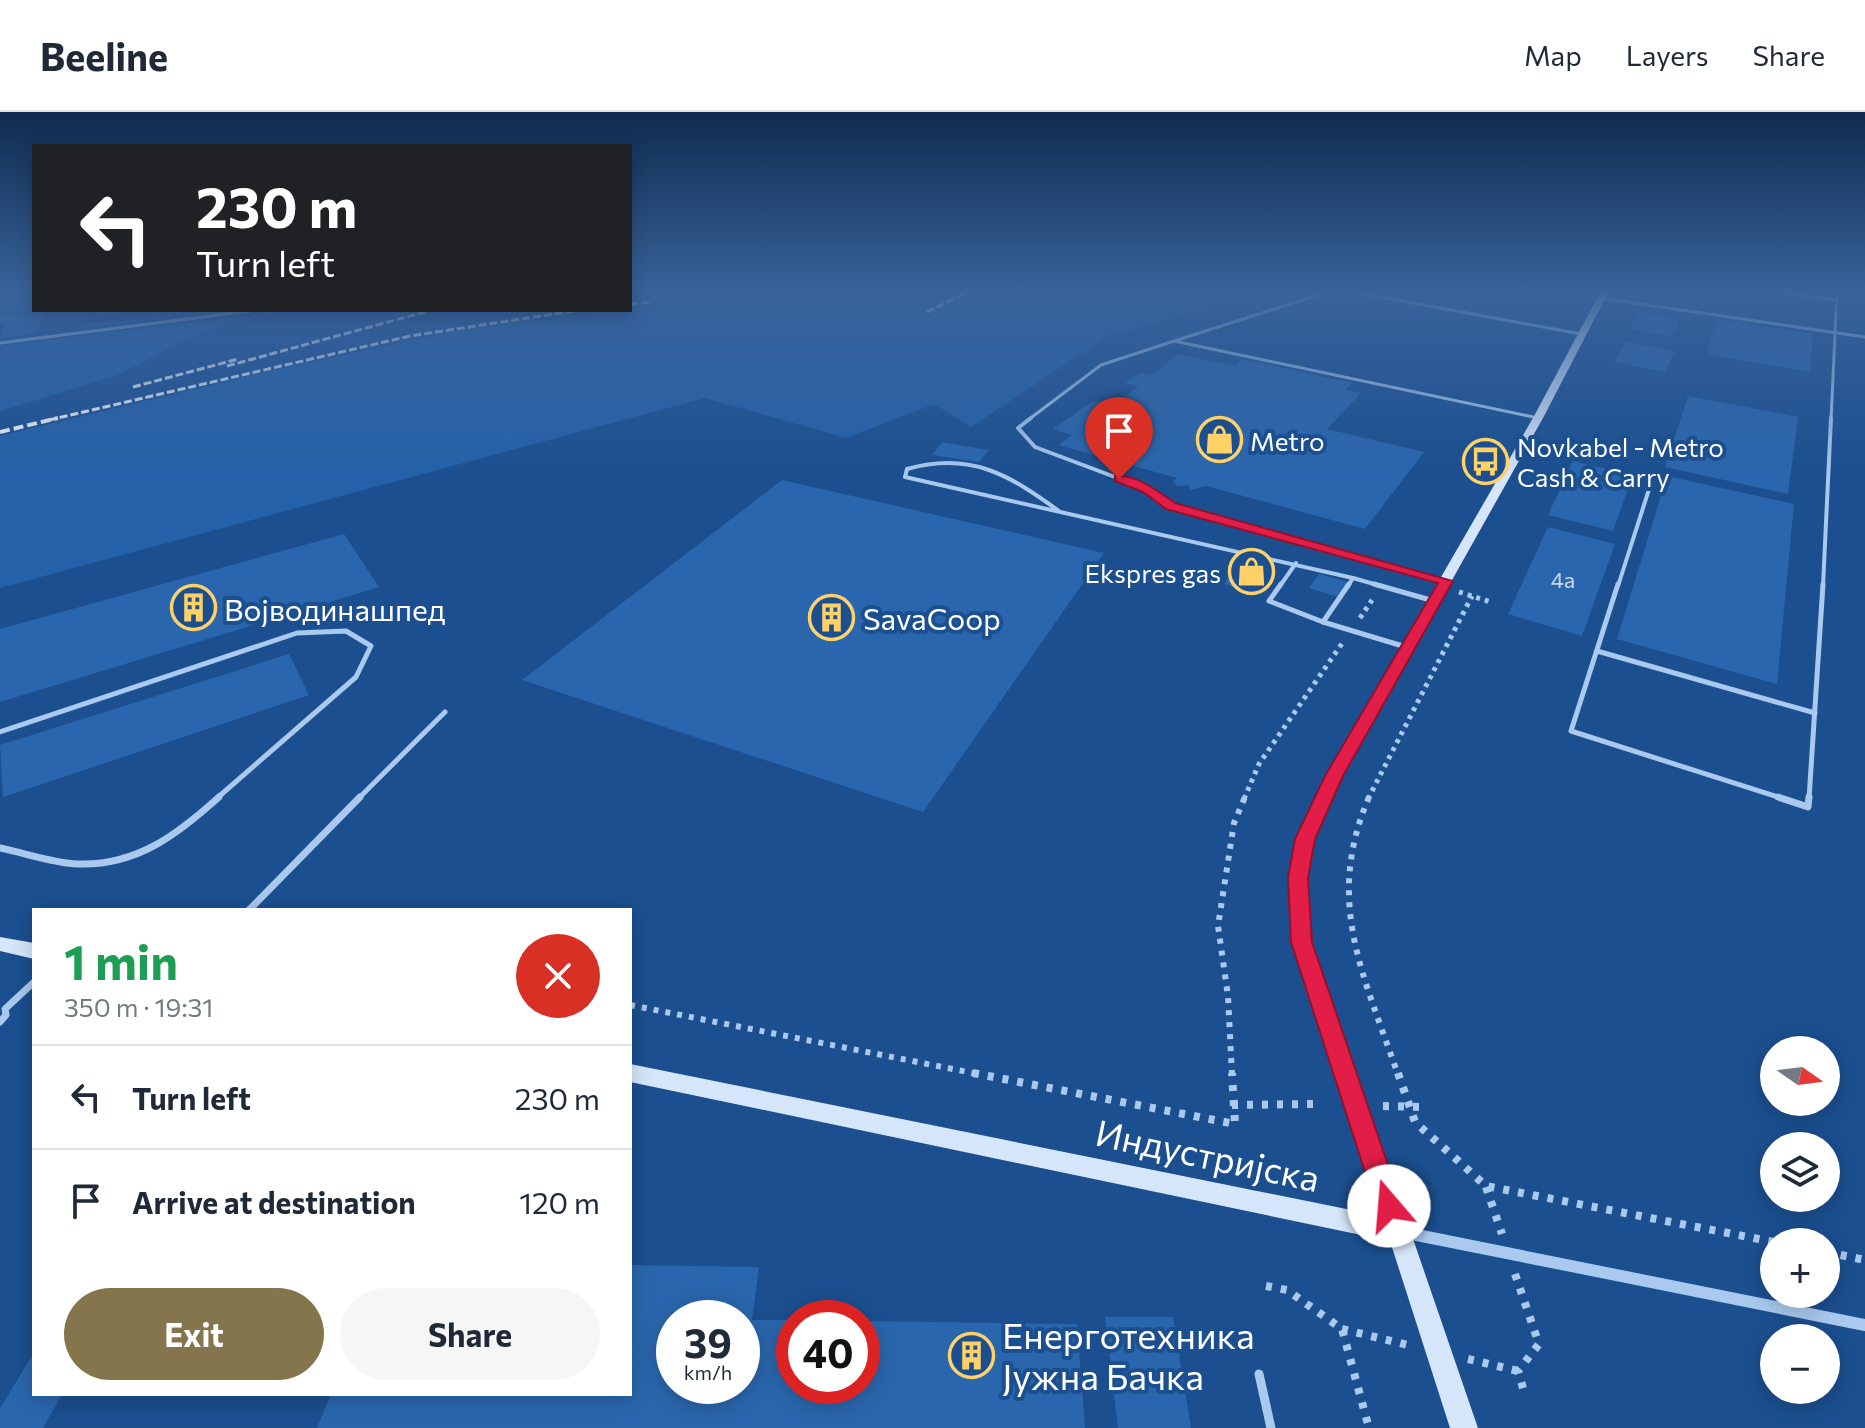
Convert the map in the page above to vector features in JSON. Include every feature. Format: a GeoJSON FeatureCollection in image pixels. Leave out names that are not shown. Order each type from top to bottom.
{"type":"FeatureCollection","features":[{"type":"Feature","properties":{"kind":"street"},"geometry":{"type":"LineString","coordinates":[[1464,1428],[1302,942],[1298,878],[1305,839],[1334,776],[1538,418],[1572,352]]}},
{"type":"Feature","properties":{"kind":"street"},"geometry":{"type":"LineString","coordinates":[[0,944],[32,951]]}},
{"type":"Feature","properties":{"kind":"street","name":"Индустријска"},"geometry":{"type":"LineString","coordinates":[[632,1073],[1865,1325]]}},
{"type":"Feature","properties":{"kind":"lane"},"geometry":{"type":"LineString","coordinates":[[1139,352],[1101,365],[1018,428],[1035,447],[1147,489],[1170,506],[1444,584]]}},
{"type":"Feature","properties":{"kind":"lane"},"geometry":{"type":"LineString","coordinates":[[1228,352],[1538,418]]}},
{"type":"Feature","properties":{"kind":"lane"},"geometry":{"type":"LineString","coordinates":[[1652,480],[1571,731],[1808,807],[1818,690],[1834,352]]}},
{"type":"Feature","properties":{"kind":"lane"},"geometry":{"type":"LineString","coordinates":[[1059,511],[1006,475],[970,465],[923,463],[907,469],[905,477],[966,491],[1296,563],[1434,601]]}},
{"type":"Feature","properties":{"kind":"lane"},"geometry":{"type":"LineString","coordinates":[[1296,563],[1269,601],[1323,622],[1408,647]]}},
{"type":"Feature","properties":{"kind":"lane"},"geometry":{"type":"LineString","coordinates":[[1323,622],[1353,578]]}},
{"type":"Feature","properties":{"kind":"lane"},"geometry":{"type":"LineString","coordinates":[[0,732],[297,633],[332,629],[360,634],[371,646],[356,677],[177,834],[126,859],[78,864],[0,848]]}},
{"type":"Feature","properties":{"kind":"lane"},"geometry":{"type":"LineString","coordinates":[[1597,651],[1815,713]]}},
{"type":"Feature","properties":{"kind":"lane"},"geometry":{"type":"LineString","coordinates":[[251,908],[445,712]]}},
{"type":"Feature","properties":{"kind":"lane"},"geometry":{"type":"LineString","coordinates":[[0,1022],[6,1015],[5,1009],[32,984]]}},
{"type":"Feature","properties":{"kind":"lane"},"geometry":{"type":"LineString","coordinates":[[1259,1374],[1271,1428]]}},
{"type":"Feature","properties":{"kind":"path"},"geometry":{"type":"LineString","coordinates":[[1444,584],[1491,602]]}},
{"type":"Feature","properties":{"kind":"path"},"geometry":{"type":"LineString","coordinates":[[632,1005],[1235,1124],[1228,996],[1218,926],[1234,823],[1259,764],[1381,586]]}},
{"type":"Feature","properties":{"kind":"path"},"geometry":{"type":"LineString","coordinates":[[1472,596],[1383,766],[1360,819],[1350,852],[1347,892],[1350,927],[1408,1107],[1415,1122],[1486,1186],[1760,1239]]}},
{"type":"Feature","properties":{"kind":"path"},"geometry":{"type":"LineString","coordinates":[[1232,1105],[1313,1104]]}},
{"type":"Feature","properties":{"kind":"path"},"geometry":{"type":"LineString","coordinates":[[1383,1106],[1424,1107]]}},
{"type":"Feature","properties":{"kind":"path"},"geometry":{"type":"LineString","coordinates":[[1840,1255],[1865,1260]]}},
{"type":"Feature","properties":{"kind":"path"},"geometry":{"type":"LineString","coordinates":[[1266,1286],[1287,1290],[1342,1329],[1369,1428]]}},
{"type":"Feature","properties":{"kind":"path"},"geometry":{"type":"LineString","coordinates":[[1525,1395],[1518,1371],[1539,1344]]}},
{"type":"Feature","properties":{"kind":"shaded area"},"geometry":{"type":"Polygon","coordinates":[[[0,352],[162,352],[115,376],[0,411],[0,352]]]}},
{"type":"Feature","properties":{"kind":"shaded area"},"geometry":{"type":"Polygon","coordinates":[[[356,352],[1083,352],[971,427],[934,404],[846,438],[705,398],[0,588],[0,436],[356,352]]]}},
{"type":"Feature","properties":{"kind":"building"},"geometry":{"type":"Polygon","coordinates":[[[1620,352],[1674,352],[1665,372],[1614,362],[1620,352]]]}},
{"type":"Feature","properties":{"kind":"building"},"geometry":{"type":"Polygon","coordinates":[[[1812,352],[1810,372],[1707,354],[1812,352]]]}},
{"type":"Feature","properties":{"kind":"building","name":"Metro"},"geometry":{"type":"Polygon","coordinates":[[[1179,354],[1235,366],[1243,359],[1352,383],[1345,390],[1361,393],[1327,429],[1424,452],[1365,529],[1206,486],[1190,490],[1188,485],[1177,486],[1173,481],[1177,478],[1058,445],[1072,435],[1053,429],[1093,401],[1112,406],[1139,386],[1125,383],[1141,372],[1151,375],[1179,354]]]}},
{"type":"Feature","properties":{"kind":"building"},"geometry":{"type":"Polygon","coordinates":[[[1688,396],[1798,417],[1788,494],[1665,467],[1688,396]]]}},
{"type":"Feature","properties":{"kind":"building"},"geometry":{"type":"Polygon","coordinates":[[[942,442],[989,450],[979,462],[932,455],[942,442]]]}},
{"type":"Feature","properties":{"kind":"building"},"geometry":{"type":"Polygon","coordinates":[[[1573,461],[1633,475],[1613,531],[1548,515],[1573,461]]]}},
{"type":"Feature","properties":{"kind":"building"},"geometry":{"type":"Polygon","coordinates":[[[1667,476],[1794,504],[1777,684],[1617,639],[1667,476]]]}},
{"type":"Feature","properties":{"kind":"building","name":"SavaCoop"},"geometry":{"type":"Polygon","coordinates":[[[782,480],[1104,553],[923,812],[522,680],[782,480]]]}},
{"type":"Feature","properties":{"kind":"building"},"geometry":{"type":"Polygon","coordinates":[[[1548,527],[1615,544],[1582,636],[1508,614],[1548,527]]]}},
{"type":"Feature","properties":{"kind":"building","name":"Војводинашпед"},"geometry":{"type":"Polygon","coordinates":[[[344,534],[379,587],[0,702],[0,629],[344,534]]]}},
{"type":"Feature","properties":{"kind":"building","name":"Ekspres gas"},"geometry":{"type":"Polygon","coordinates":[[[1244,555],[1276,565],[1251,592],[1224,584],[1244,555]]]}},
{"type":"Feature","properties":{"kind":"building"},"geometry":{"type":"Polygon","coordinates":[[[1319,574],[1348,582],[1338,597],[1309,588],[1319,574]]]}},
{"type":"Feature","properties":{"kind":"building"},"geometry":{"type":"Polygon","coordinates":[[[289,654],[309,695],[3,797],[0,745],[289,654]]]}},
{"type":"Feature","properties":{"kind":"building","name":"Енерготехника Јужна Бачка"},"geometry":{"type":"Polygon","coordinates":[[[632,1265],[759,1267],[755,1300],[656,1300],[656,1404],[760,1404],[760,1320],[776,1320],[776,1404],[880,1404],[880,1321],[1077,1324],[1085,1428],[317,1428],[330,1396],[632,1396],[632,1265]]]}},
{"type":"Feature","properties":{"kind":"building"},"geometry":{"type":"Polygon","coordinates":[[[1105,1317],[1173,1317],[1191,1428],[1118,1428],[1105,1317]]]}},
{"type":"Feature","properties":{"kind":"building"},"geometry":{"type":"Polygon","coordinates":[[[32,1356],[32,1396],[61,1396],[43,1428],[0,1428],[0,1408],[32,1356]]]}},
{"type":"Feature","properties":{"kind":"railway"},"geometry":{"type":"LineString","coordinates":[[227,366],[277,352]]}},
{"type":"Feature","properties":{"kind":"railway"},"geometry":{"type":"LineString","coordinates":[[49,420],[339,352]]}},
{"type":"Feature","properties":{"kind":"railway"},"geometry":{"type":"LineString","coordinates":[[133,387],[238,359]]}},
{"type":"Feature","properties":{"kind":"railway"},"geometry":{"type":"LineString","coordinates":[[0,432],[58,418]]}},
{"type":"Feature","properties":{"kind":"place","name":"Metro"},"geometry":{"type":"Point","coordinates":[1219,440]}},
{"type":"Feature","properties":{"kind":"place","name":"Novkabel - Metro Cash & Carry"},"geometry":{"type":"Point","coordinates":[1486,461]}},
{"type":"Feature","properties":{"kind":"place","name":"Ekspres gas"},"geometry":{"type":"Point","coordinates":[1252,572]}},
{"type":"Feature","properties":{"kind":"place","name":"Војводинашпед"},"geometry":{"type":"Point","coordinates":[193,608]}},
{"type":"Feature","properties":{"kind":"place","name":"SavaCoop"},"geometry":{"type":"Point","coordinates":[832,617]}},
{"type":"Feature","properties":{"kind":"place","name":"Енерготехника Јужна Бачка"},"geometry":{"type":"Point","coordinates":[971,1355]}},
{"type":"Feature","properties":{"kind":"route"},"geometry":{"type":"LineString","coordinates":[[1119,479],[1147,489],[1170,506],[1446,581],[1334,776],[1305,839],[1298,878],[1302,942],[1389,1206]]}}]}
